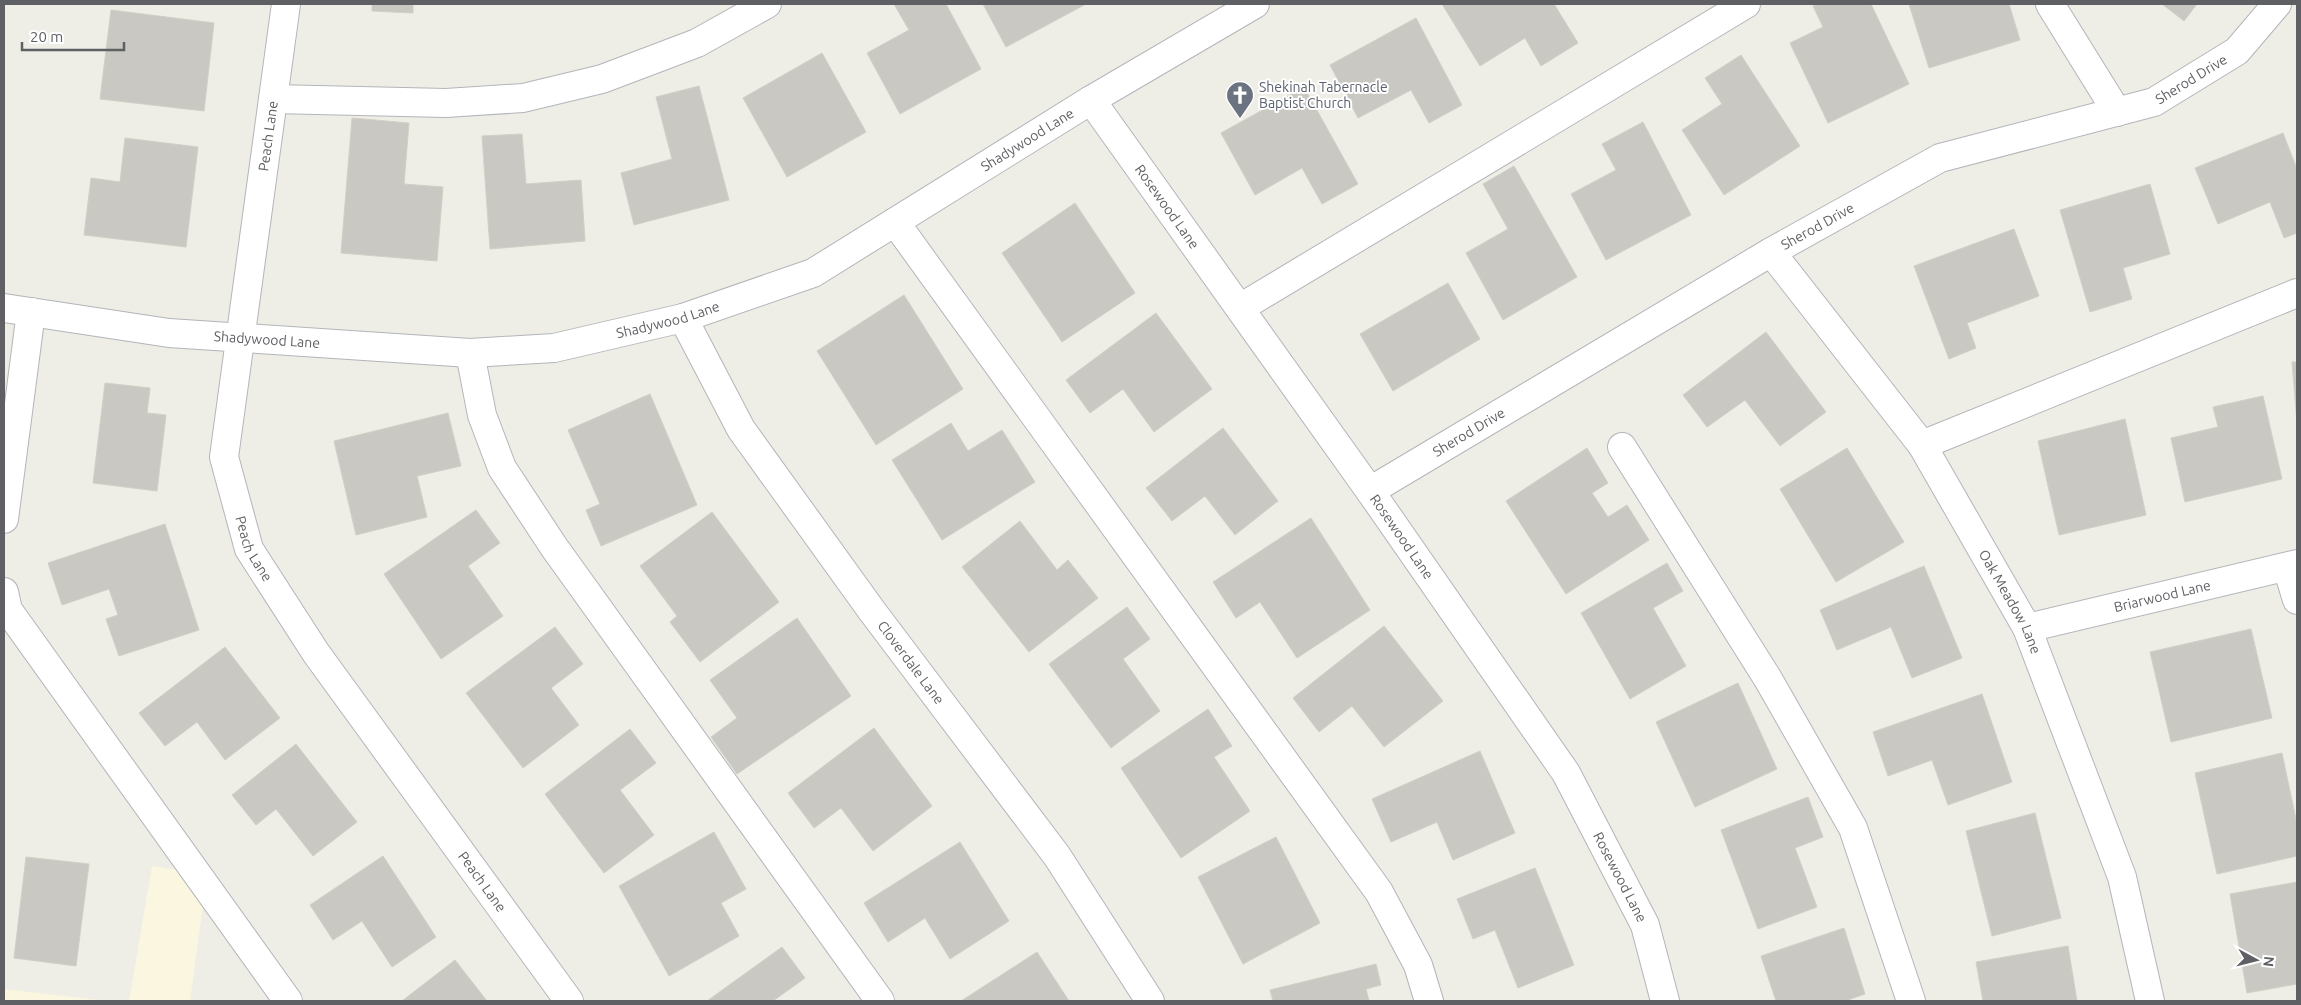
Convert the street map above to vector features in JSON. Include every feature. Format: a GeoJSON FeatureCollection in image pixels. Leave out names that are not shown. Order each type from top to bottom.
{"type":"FeatureCollection","features":[{"type":"Feature","properties":{"kind":"street","name":"Peach Lane"},"geometry":{"type":"LineString","coordinates":[[286,4],[224,457],[249,549],[316,653],[569,1001]]}},
{"type":"Feature","properties":{"kind":"street"},"geometry":{"type":"LineString","coordinates":[[273,99],[446,103],[524,98],[602,79],[697,43],[767,4]]}},
{"type":"Feature","properties":{"kind":"street","name":"Shadywood Lane"},"geometry":{"type":"LineString","coordinates":[[4,308],[169,333],[241,336],[470,353],[554,348],[683,318],[814,273],[1091,100],[1255,4]]}},
{"type":"Feature","properties":{"kind":"street"},"geometry":{"type":"LineString","coordinates":[[1240,308],[1746,4]]}},
{"type":"Feature","properties":{"kind":"street"},"geometry":{"type":"LineString","coordinates":[[2050,4],[2118,112]]}},
{"type":"Feature","properties":{"kind":"street","name":"Sherod Drive"},"geometry":{"type":"LineString","coordinates":[[1370,491],[1771,252],[1940,158],[2154,102],[2237,50],[2277,4]]}},
{"type":"Feature","properties":{"kind":"street","name":"Rosewood Lane"},"geometry":{"type":"LineString","coordinates":[[1091,100],[1370,491],[1566,773],[1646,925],[1665,1001]]}},
{"type":"Feature","properties":{"kind":"street"},"geometry":{"type":"LineString","coordinates":[[895,222],[1379,892],[1418,965],[1428,1001]]}},
{"type":"Feature","properties":{"kind":"street","name":"Oak Meadow Lane"},"geometry":{"type":"LineString","coordinates":[[1771,252],[1922,445],[2026,628],[2122,877],[2150,1001]]}},
{"type":"Feature","properties":{"kind":"street"},"geometry":{"type":"LineString","coordinates":[[1922,445],[2297,293]]}},
{"type":"Feature","properties":{"kind":"street"},"geometry":{"type":"LineString","coordinates":[[4,519],[31,312]]}},
{"type":"Feature","properties":{"kind":"street","name":"Cloverdale Lane"},"geometry":{"type":"LineString","coordinates":[[683,318],[741,429],[872,611],[1057,856],[1150,1001]]}},
{"type":"Feature","properties":{"kind":"street"},"geometry":{"type":"LineString","coordinates":[[470,353],[482,415],[502,468],[554,548],[880,1001]]}},
{"type":"Feature","properties":{"kind":"street"},"geometry":{"type":"LineString","coordinates":[[1622,448],[1768,679],[1853,828],[1910,1001]]}},
{"type":"Feature","properties":{"kind":"street"},"geometry":{"type":"LineString","coordinates":[[2292,566],[2297,600]]}},
{"type":"Feature","properties":{"kind":"street","name":"Briarwood Lane"},"geometry":{"type":"LineString","coordinates":[[2026,628],[2292,566]]}},
{"type":"Feature","properties":{"kind":"street"},"geometry":{"type":"LineString","coordinates":[[4,592],[8,610],[288,1001]]}},
{"type":"Feature","properties":{"kind":"shaded area"},"geometry":{"type":"Polygon","coordinates":[[[152,866],[186,871],[204,898],[190,1001],[129,1001],[152,866]]]}},
{"type":"Feature","properties":{"kind":"shaded area"},"geometry":{"type":"Polygon","coordinates":[[[4,989],[108,1001],[4,1001],[4,989]]]}},
{"type":"Feature","properties":{"kind":"building"},"geometry":{"type":"Polygon","coordinates":[[[372,4],[413,4],[413,13],[372,11],[372,4]]]}},
{"type":"Feature","properties":{"kind":"building"},"geometry":{"type":"Polygon","coordinates":[[[894,4],[946,4],[981,69],[900,114],[867,53],[909,30],[894,4]]]}},
{"type":"Feature","properties":{"kind":"building"},"geometry":{"type":"Polygon","coordinates":[[[983,4],[1086,4],[1006,47],[983,4]]]}},
{"type":"Feature","properties":{"kind":"building"},"geometry":{"type":"Polygon","coordinates":[[[1442,4],[1554,4],[1578,43],[1541,66],[1525,38],[1480,66],[1442,4]]]}},
{"type":"Feature","properties":{"kind":"building"},"geometry":{"type":"Polygon","coordinates":[[[1818,4],[1871,4],[1909,84],[1828,123],[1790,43],[1823,27],[1813,6],[1818,4]]]}},
{"type":"Feature","properties":{"kind":"building"},"geometry":{"type":"Polygon","coordinates":[[[1909,4],[2009,4],[2020,40],[1929,68],[1909,4]]]}},
{"type":"Feature","properties":{"kind":"building"},"geometry":{"type":"Polygon","coordinates":[[[2162,4],[2197,4],[2184,21],[2162,4]]]}},
{"type":"Feature","properties":{"kind":"building"},"geometry":{"type":"Polygon","coordinates":[[[111,10],[214,23],[204,111],[100,99],[111,10]]]}},
{"type":"Feature","properties":{"kind":"building"},"geometry":{"type":"Polygon","coordinates":[[[1416,18],[1462,105],[1429,123],[1411,90],[1358,118],[1330,65],[1416,18]]]}},
{"type":"Feature","properties":{"kind":"building"},"geometry":{"type":"Polygon","coordinates":[[[822,53],[866,132],[787,177],[743,98],[822,53]]]}},
{"type":"Feature","properties":{"kind":"building"},"geometry":{"type":"Polygon","coordinates":[[[1741,55],[1800,146],[1724,195],[1682,130],[1722,104],[1705,78],[1741,55]]]}},
{"type":"Feature","properties":{"kind":"building"},"geometry":{"type":"Polygon","coordinates":[[[699,86],[729,200],[634,225],[621,173],[672,159],[656,97],[699,86]]]}},
{"type":"Feature","properties":{"kind":"building"},"geometry":{"type":"Polygon","coordinates":[[[1304,87],[1358,184],[1322,204],[1302,168],[1255,195],[1221,133],[1304,87]]]}},
{"type":"Feature","properties":{"kind":"building"},"geometry":{"type":"Polygon","coordinates":[[[352,118],[409,123],[404,184],[443,187],[437,261],[341,253],[352,118]]]}},
{"type":"Feature","properties":{"kind":"building"},"geometry":{"type":"Polygon","coordinates":[[[1643,122],[1691,215],[1606,260],[1571,194],[1616,170],[1602,144],[1643,122]]]}},
{"type":"Feature","properties":{"kind":"building"},"geometry":{"type":"Polygon","coordinates":[[[2283,133],[2297,169],[2297,233],[2284,238],[2270,202],[2218,224],[2195,168],[2283,133]]]}},
{"type":"Feature","properties":{"kind":"building"},"geometry":{"type":"Polygon","coordinates":[[[522,134],[526,184],[581,180],[585,241],[490,249],[482,136],[522,134]]]}},
{"type":"Feature","properties":{"kind":"building"},"geometry":{"type":"Polygon","coordinates":[[[125,138],[198,147],[186,247],[84,235],[91,178],[120,182],[125,138]]]}},
{"type":"Feature","properties":{"kind":"building"},"geometry":{"type":"Polygon","coordinates":[[[1514,166],[1577,277],[1503,320],[1466,253],[1508,229],[1483,184],[1514,166]]]}},
{"type":"Feature","properties":{"kind":"building"},"geometry":{"type":"Polygon","coordinates":[[[2150,184],[2170,254],[2123,268],[2132,299],[2090,312],[2060,210],[2150,184]]]}},
{"type":"Feature","properties":{"kind":"building"},"geometry":{"type":"Polygon","coordinates":[[[1075,203],[1135,293],[1062,342],[1002,253],[1075,203]]]}},
{"type":"Feature","properties":{"kind":"building"},"geometry":{"type":"Polygon","coordinates":[[[2014,229],[2039,296],[1967,323],[1976,348],[1949,359],[1914,266],[2014,229]]]}},
{"type":"Feature","properties":{"kind":"building"},"geometry":{"type":"Polygon","coordinates":[[[1448,283],[1480,339],[1393,391],[1360,334],[1448,283]]]}},
{"type":"Feature","properties":{"kind":"building"},"geometry":{"type":"Polygon","coordinates":[[[904,295],[963,389],[876,445],[817,351],[904,295]]]}},
{"type":"Feature","properties":{"kind":"building"},"geometry":{"type":"Polygon","coordinates":[[[1156,313],[1212,389],[1154,432],[1123,389],[1090,413],[1066,380],[1156,313]]]}},
{"type":"Feature","properties":{"kind":"building"},"geometry":{"type":"Polygon","coordinates":[[[1766,332],[1826,412],[1780,446],[1745,400],[1707,427],[1683,395],[1766,332]]]}},
{"type":"Feature","properties":{"kind":"building"},"geometry":{"type":"Polygon","coordinates":[[[2292,362],[2297,362],[2297,423],[2292,362]]]}},
{"type":"Feature","properties":{"kind":"building"},"geometry":{"type":"Polygon","coordinates":[[[105,383],[150,388],[147,413],[166,415],[157,491],[93,483],[105,383]]]}},
{"type":"Feature","properties":{"kind":"building"},"geometry":{"type":"Polygon","coordinates":[[[650,394],[697,505],[601,546],[586,510],[600,504],[568,430],[650,394]]]}},
{"type":"Feature","properties":{"kind":"building"},"geometry":{"type":"Polygon","coordinates":[[[2263,396],[2282,479],[2185,502],[2171,438],[2218,427],[2213,407],[2263,396]]]}},
{"type":"Feature","properties":{"kind":"building"},"geometry":{"type":"Polygon","coordinates":[[[448,413],[461,466],[417,476],[427,517],[356,535],[334,441],[448,413]]]}},
{"type":"Feature","properties":{"kind":"building"},"geometry":{"type":"Polygon","coordinates":[[[2125,419],[2146,515],[2059,535],[2038,441],[2125,419]]]}},
{"type":"Feature","properties":{"kind":"building"},"geometry":{"type":"Polygon","coordinates":[[[951,423],[968,451],[1002,430],[1035,482],[942,540],[892,460],[951,423]]]}},
{"type":"Feature","properties":{"kind":"building"},"geometry":{"type":"Polygon","coordinates":[[[1223,428],[1278,501],[1235,535],[1205,496],[1172,521],[1146,488],[1223,428]]]}},
{"type":"Feature","properties":{"kind":"building"},"geometry":{"type":"Polygon","coordinates":[[[1587,448],[1608,483],[1592,493],[1608,517],[1627,505],[1649,540],[1566,594],[1506,501],[1587,448]]]}},
{"type":"Feature","properties":{"kind":"building"},"geometry":{"type":"Polygon","coordinates":[[[1847,448],[1904,542],[1836,582],[1780,489],[1847,448]]]}},
{"type":"Feature","properties":{"kind":"building"},"geometry":{"type":"Polygon","coordinates":[[[476,510],[500,543],[468,566],[503,616],[441,659],[384,574],[476,510]]]}},
{"type":"Feature","properties":{"kind":"building"},"geometry":{"type":"Polygon","coordinates":[[[712,512],[779,602],[700,662],[670,622],[677,616],[640,566],[712,512]]]}},
{"type":"Feature","properties":{"kind":"building"},"geometry":{"type":"Polygon","coordinates":[[[1311,518],[1370,610],[1297,658],[1260,602],[1236,618],[1213,582],[1311,518]]]}},
{"type":"Feature","properties":{"kind":"building"},"geometry":{"type":"Polygon","coordinates":[[[1020,521],[1057,570],[1068,560],[1098,598],[1029,652],[962,567],[1020,521]]]}},
{"type":"Feature","properties":{"kind":"building"},"geometry":{"type":"Polygon","coordinates":[[[165,524],[199,630],[119,656],[106,619],[118,615],[109,589],[62,605],[48,563],[165,524]]]}},
{"type":"Feature","properties":{"kind":"building"},"geometry":{"type":"Polygon","coordinates":[[[1667,563],[1683,591],[1653,608],[1686,666],[1630,699],[1581,613],[1667,563]]]}},
{"type":"Feature","properties":{"kind":"building"},"geometry":{"type":"Polygon","coordinates":[[[1924,566],[1962,658],[1912,678],[1891,627],[1837,650],[1820,610],[1924,566]]]}},
{"type":"Feature","properties":{"kind":"building"},"geometry":{"type":"Polygon","coordinates":[[[1127,607],[1150,639],[1123,659],[1160,711],[1111,748],[1049,664],[1127,607]]]}},
{"type":"Feature","properties":{"kind":"building"},"geometry":{"type":"Polygon","coordinates":[[[797,618],[851,696],[737,774],[711,737],[737,718],[710,680],[797,618]]]}},
{"type":"Feature","properties":{"kind":"building"},"geometry":{"type":"Polygon","coordinates":[[[1384,626],[1443,701],[1384,747],[1352,706],[1319,732],[1293,698],[1384,626]]]}},
{"type":"Feature","properties":{"kind":"building"},"geometry":{"type":"Polygon","coordinates":[[[555,627],[583,664],[551,688],[579,725],[523,768],[466,693],[555,627]]]}},
{"type":"Feature","properties":{"kind":"building"},"geometry":{"type":"Polygon","coordinates":[[[2251,629],[2272,718],[2171,742],[2150,652],[2251,629]]]}},
{"type":"Feature","properties":{"kind":"building"},"geometry":{"type":"Polygon","coordinates":[[[225,647],[280,718],[225,760],[197,722],[165,746],[139,713],[225,647]]]}},
{"type":"Feature","properties":{"kind":"building"},"geometry":{"type":"Polygon","coordinates":[[[1738,683],[1777,769],[1695,807],[1656,722],[1738,683]]]}},
{"type":"Feature","properties":{"kind":"building"},"geometry":{"type":"Polygon","coordinates":[[[1982,694],[2012,782],[1948,805],[1932,760],[1888,776],[1873,732],[1982,694]]]}},
{"type":"Feature","properties":{"kind":"building"},"geometry":{"type":"Polygon","coordinates":[[[1208,709],[1232,746],[1214,757],[1250,811],[1181,858],[1121,768],[1208,709]]]}},
{"type":"Feature","properties":{"kind":"building"},"geometry":{"type":"Polygon","coordinates":[[[874,728],[932,806],[873,851],[841,808],[814,828],[788,793],[874,728]]]}},
{"type":"Feature","properties":{"kind":"building"},"geometry":{"type":"Polygon","coordinates":[[[630,729],[656,763],[620,790],[654,835],[604,873],[545,794],[630,729]]]}},
{"type":"Feature","properties":{"kind":"building"},"geometry":{"type":"Polygon","coordinates":[[[296,744],[357,822],[313,856],[276,809],[256,825],[232,795],[296,744]]]}},
{"type":"Feature","properties":{"kind":"building"},"geometry":{"type":"Polygon","coordinates":[[[1480,751],[1515,833],[1453,860],[1437,822],[1391,842],[1372,799],[1480,751]]]}},
{"type":"Feature","properties":{"kind":"building"},"geometry":{"type":"Polygon","coordinates":[[[2282,753],[2297,824],[2297,856],[2217,874],[2195,773],[2282,753]]]}},
{"type":"Feature","properties":{"kind":"building"},"geometry":{"type":"Polygon","coordinates":[[[1808,797],[1823,837],[1795,848],[1817,907],[1758,929],[1721,830],[1808,797]]]}},
{"type":"Feature","properties":{"kind":"building"},"geometry":{"type":"Polygon","coordinates":[[[2035,813],[2061,918],[1992,936],[1966,831],[2035,813]]]}},
{"type":"Feature","properties":{"kind":"building"},"geometry":{"type":"Polygon","coordinates":[[[714,832],[746,889],[721,903],[739,936],[669,976],[619,886],[714,832]]]}},
{"type":"Feature","properties":{"kind":"building"},"geometry":{"type":"Polygon","coordinates":[[[1276,837],[1320,923],[1243,964],[1198,877],[1276,837]]]}},
{"type":"Feature","properties":{"kind":"building"},"geometry":{"type":"Polygon","coordinates":[[[960,842],[1009,921],[950,959],[925,918],[888,942],[864,903],[960,842]]]}},
{"type":"Feature","properties":{"kind":"building"},"geometry":{"type":"Polygon","coordinates":[[[383,856],[436,937],[392,967],[362,921],[333,940],[310,905],[383,856]]]}},
{"type":"Feature","properties":{"kind":"building"},"geometry":{"type":"Polygon","coordinates":[[[26,857],[89,864],[76,966],[14,958],[26,857]]]}},
{"type":"Feature","properties":{"kind":"building"},"geometry":{"type":"Polygon","coordinates":[[[1535,868],[1574,965],[1518,988],[1495,930],[1473,939],[1457,899],[1535,868]]]}},
{"type":"Feature","properties":{"kind":"building"},"geometry":{"type":"Polygon","coordinates":[[[2297,882],[2297,984],[2247,993],[2230,894],[2297,882]]]}},
{"type":"Feature","properties":{"kind":"building"},"geometry":{"type":"Polygon","coordinates":[[[1844,928],[1865,994],[1845,1001],[1776,1001],[1761,956],[1844,928]]]}},
{"type":"Feature","properties":{"kind":"building"},"geometry":{"type":"Polygon","coordinates":[[[2068,946],[2077,1001],[1983,1001],[1976,962],[2068,946]]]}},
{"type":"Feature","properties":{"kind":"building"},"geometry":{"type":"Polygon","coordinates":[[[782,947],[805,978],[773,1001],[707,1001],[782,947]]]}},
{"type":"Feature","properties":{"kind":"building"},"geometry":{"type":"Polygon","coordinates":[[[1037,952],[1069,1001],[961,1001],[1037,952]]]}},
{"type":"Feature","properties":{"kind":"building"},"geometry":{"type":"Polygon","coordinates":[[[455,960],[487,1001],[402,1001],[455,960]]]}},
{"type":"Feature","properties":{"kind":"building"},"geometry":{"type":"Polygon","coordinates":[[[1376,964],[1381,985],[1366,989],[1369,1001],[1273,1001],[1270,990],[1376,964]]]}},
{"type":"Feature","properties":{"kind":"place","name":"Shekinah Tabernacle Baptist Church"},"geometry":{"type":"Point","coordinates":[1240,119]}}]}
